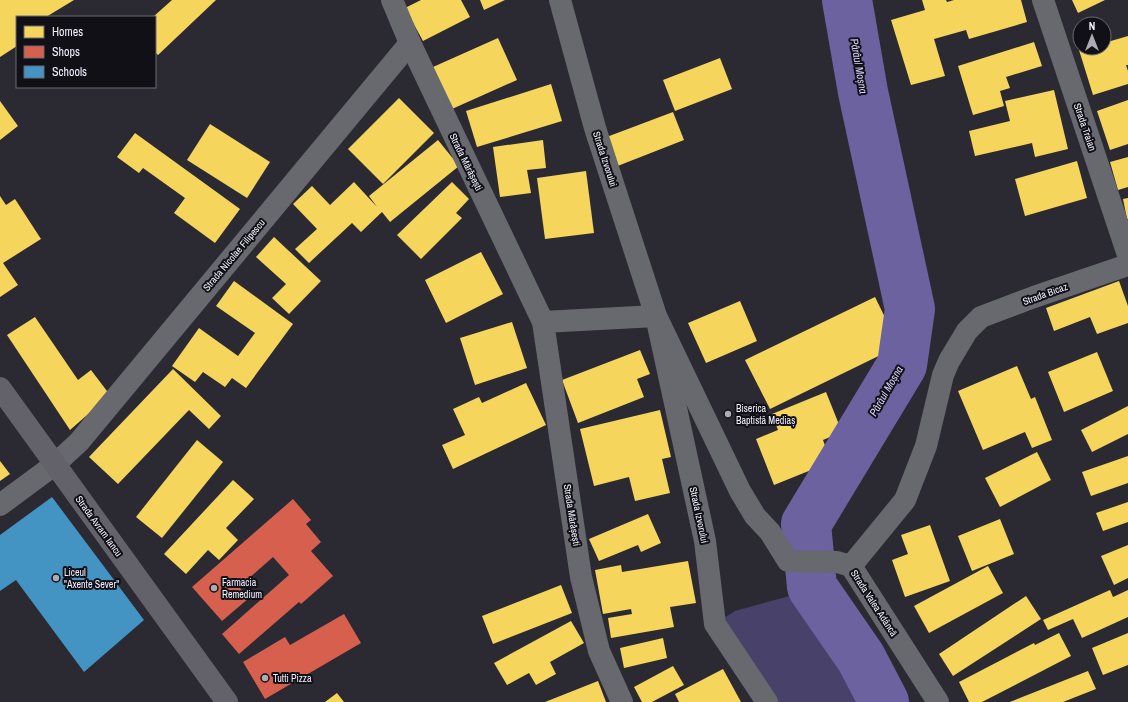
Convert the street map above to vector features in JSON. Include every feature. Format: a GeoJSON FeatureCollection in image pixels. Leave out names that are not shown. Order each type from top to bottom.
{"type":"FeatureCollection","features":[{"type":"Feature","properties":{"kind":"main road","name":"Strada Avram Iancu"},"geometry":{"type":"LineString","coordinates":[[0,388],[227,702]]}},
{"type":"Feature","properties":{"kind":"street","name":"Strada Mărășești"},"geometry":{"type":"LineString","coordinates":[[392,0],[410,43],[543,322],[581,577],[598,651],[622,702]]}},
{"type":"Feature","properties":{"kind":"street","name":"Strada Izvorului"},"geometry":{"type":"LineString","coordinates":[[560,0],[595,128],[656,316],[705,541],[715,624],[767,702]]}},
{"type":"Feature","properties":{"kind":"street","name":"Strada Traian"},"geometry":{"type":"LineString","coordinates":[[1043,0],[1128,255]]}},
{"type":"Feature","properties":{"kind":"street","name":"Strada Nicolae Filipescu"},"geometry":{"type":"LineString","coordinates":[[0,505],[54,464],[79,442],[410,43]]}},
{"type":"Feature","properties":{"kind":"street","name":"Strada Bicaz"},"geometry":{"type":"LineString","coordinates":[[967,330],[981,317],[1128,265]]}},
{"type":"Feature","properties":{"kind":"street","name":"Strada Izvorului"},"geometry":{"type":"LineString","coordinates":[[656,316],[740,491],[755,516],[770,532],[788,561],[844,564]]}},
{"type":"Feature","properties":{"kind":"street"},"geometry":{"type":"LineString","coordinates":[[543,322],[656,316]]}},
{"type":"Feature","properties":{"kind":"street","name":"Strada Valea Adâncă"},"geometry":{"type":"LineString","coordinates":[[938,702],[844,564],[905,500],[926,446],[943,375],[949,361],[967,330]]}},
{"type":"Feature","properties":{"kind":"shaded area"},"geometry":{"type":"Polygon","coordinates":[[[797,594],[861,673],[876,702],[767,702],[715,624],[735,611],[797,594]]]}},
{"type":"Feature","properties":{"kind":"building: Homes"},"geometry":{"type":"Polygon","coordinates":[[[0,0],[74,0],[48,16],[16,16],[16,47],[0,57],[0,0]]]}},
{"type":"Feature","properties":{"kind":"building: Homes"},"geometry":{"type":"Polygon","coordinates":[[[172,0],[216,0],[158,55],[156,53],[156,16],[154,16],[172,0]]]}},
{"type":"Feature","properties":{"kind":"building: Homes"},"geometry":{"type":"Polygon","coordinates":[[[421,0],[461,0],[470,17],[423,41],[405,8],[421,0]]]}},
{"type":"Feature","properties":{"kind":"building: Homes"},"geometry":{"type":"Polygon","coordinates":[[[480,0],[505,0],[484,10],[480,0]]]}},
{"type":"Feature","properties":{"kind":"building: Homes"},"geometry":{"type":"Polygon","coordinates":[[[922,0],[946,0],[947,2],[954,0],[1021,0],[1027,22],[969,39],[966,30],[934,39],[945,76],[911,85],[891,20],[925,10],[922,0]]]}},
{"type":"Feature","properties":{"kind":"building: Homes"},"geometry":{"type":"Polygon","coordinates":[[[1072,0],[1105,0],[1078,13],[1072,0]]]}},
{"type":"Feature","properties":{"kind":"building: Homes"},"geometry":{"type":"Polygon","coordinates":[[[1128,36],[1128,65],[1126,65],[1128,71],[1128,84],[1093,95],[1081,56],[1112,56],[1112,41],[1128,36]]]}},
{"type":"Feature","properties":{"kind":"building: Homes"},"geometry":{"type":"Polygon","coordinates":[[[498,38],[517,80],[452,109],[433,67],[498,38]]]}},
{"type":"Feature","properties":{"kind":"building: Homes"},"geometry":{"type":"Polygon","coordinates":[[[1034,42],[1042,66],[1006,77],[1010,88],[1000,91],[1004,106],[973,115],[958,66],[1034,42]]]}},
{"type":"Feature","properties":{"kind":"building: Homes"},"geometry":{"type":"Polygon","coordinates":[[[720,58],[732,89],[675,111],[663,80],[720,58]]]}},
{"type":"Feature","properties":{"kind":"building: Homes"},"geometry":{"type":"Polygon","coordinates":[[[551,84],[562,121],[477,147],[466,111],[551,84]]]}},
{"type":"Feature","properties":{"kind":"building: Homes"},"geometry":{"type":"Polygon","coordinates":[[[1054,90],[1068,149],[1035,157],[1032,143],[975,156],[969,131],[1010,121],[1005,101],[1054,90]]]}},
{"type":"Feature","properties":{"kind":"building: Homes"},"geometry":{"type":"Polygon","coordinates":[[[399,98],[434,133],[383,184],[348,149],[399,98]]]}},
{"type":"Feature","properties":{"kind":"building: Homes"},"geometry":{"type":"Polygon","coordinates":[[[1128,100],[1128,144],[1110,150],[1097,111],[1128,100]]]}},
{"type":"Feature","properties":{"kind":"building: Homes"},"geometry":{"type":"Polygon","coordinates":[[[0,101],[18,126],[0,140],[0,101]]]}},
{"type":"Feature","properties":{"kind":"building: Homes"},"geometry":{"type":"Polygon","coordinates":[[[673,112],[684,140],[615,167],[604,138],[673,112]]]}},
{"type":"Feature","properties":{"kind":"building: Homes"},"geometry":{"type":"Polygon","coordinates":[[[210,124],[270,162],[247,198],[187,160],[210,124]]]}},
{"type":"Feature","properties":{"kind":"building: Homes"},"geometry":{"type":"Polygon","coordinates":[[[135,133],[240,209],[215,243],[174,213],[185,198],[143,168],[139,173],[117,157],[135,133]]]}},
{"type":"Feature","properties":{"kind":"building: Homes"},"geometry":{"type":"Polygon","coordinates":[[[438,140],[459,166],[390,222],[382,212],[361,232],[352,223],[309,263],[295,249],[317,229],[293,204],[312,186],[330,205],[354,182],[377,207],[369,196],[438,140]]]}},
{"type":"Feature","properties":{"kind":"building: Homes"},"geometry":{"type":"Polygon","coordinates":[[[543,140],[546,168],[527,170],[531,193],[500,197],[493,147],[543,140]]]}},
{"type":"Feature","properties":{"kind":"building: Homes"},"geometry":{"type":"Polygon","coordinates":[[[1128,157],[1128,187],[1118,190],[1110,162],[1128,157]]]}},
{"type":"Feature","properties":{"kind":"building: Homes"},"geometry":{"type":"Polygon","coordinates":[[[1077,161],[1087,198],[1025,216],[1015,179],[1077,161]]]}},
{"type":"Feature","properties":{"kind":"building: Homes"},"geometry":{"type":"Polygon","coordinates":[[[586,171],[594,233],[545,239],[537,178],[586,171]]]}},
{"type":"Feature","properties":{"kind":"building: Homes"},"geometry":{"type":"Polygon","coordinates":[[[452,182],[469,199],[456,213],[462,218],[421,259],[397,235],[452,182]]]}},
{"type":"Feature","properties":{"kind":"building: Homes"},"geometry":{"type":"Polygon","coordinates":[[[0,196],[6,205],[15,199],[41,239],[3,263],[18,285],[0,297],[0,196]]]}},
{"type":"Feature","properties":{"kind":"building: Homes"},"geometry":{"type":"Polygon","coordinates":[[[1128,198],[1128,219],[1127,219],[1123,199],[1128,198]]]}},
{"type":"Feature","properties":{"kind":"building: Homes"},"geometry":{"type":"Polygon","coordinates":[[[274,237],[321,281],[289,314],[272,298],[286,284],[256,257],[274,237]]]}},
{"type":"Feature","properties":{"kind":"building: Homes"},"geometry":{"type":"Polygon","coordinates":[[[481,252],[503,294],[446,323],[425,280],[481,252]]]}},
{"type":"Feature","properties":{"kind":"building: Homes"},"geometry":{"type":"Polygon","coordinates":[[[234,281],[293,324],[246,388],[232,378],[225,387],[203,372],[195,382],[172,366],[199,328],[238,356],[255,333],[216,306],[234,281]]]}},
{"type":"Feature","properties":{"kind":"building: Homes"},"geometry":{"type":"Polygon","coordinates":[[[1119,281],[1128,306],[1128,323],[1097,334],[1090,317],[1054,331],[1046,308],[1119,281]]]}},
{"type":"Feature","properties":{"kind":"building: Homes"},"geometry":{"type":"Polygon","coordinates":[[[875,297],[899,346],[770,409],[745,360],[875,297]]]}},
{"type":"Feature","properties":{"kind":"building: Homes"},"geometry":{"type":"Polygon","coordinates":[[[740,301],[757,341],[706,363],[688,323],[740,301]]]}},
{"type":"Feature","properties":{"kind":"building: Homes"},"geometry":{"type":"Polygon","coordinates":[[[35,317],[78,380],[91,370],[110,395],[70,430],[7,335],[35,317]]]}},
{"type":"Feature","properties":{"kind":"building: Homes"},"geometry":{"type":"Polygon","coordinates":[[[512,322],[527,368],[475,385],[460,338],[512,322]]]}},
{"type":"Feature","properties":{"kind":"building: Homes"},"geometry":{"type":"Polygon","coordinates":[[[640,350],[650,374],[637,379],[644,397],[578,423],[562,380],[640,350]]]}},
{"type":"Feature","properties":{"kind":"building: Homes"},"geometry":{"type":"Polygon","coordinates":[[[1097,352],[1113,391],[1064,412],[1048,372],[1097,352]]]}},
{"type":"Feature","properties":{"kind":"building: Homes"},"geometry":{"type":"Polygon","coordinates":[[[1017,366],[1031,399],[1035,397],[1052,440],[1032,448],[1025,432],[983,450],[958,391],[1017,366]]]}},
{"type":"Feature","properties":{"kind":"building: Homes"},"geometry":{"type":"Polygon","coordinates":[[[173,369],[221,416],[209,429],[189,410],[118,484],[89,457],[173,369]]]}},
{"type":"Feature","properties":{"kind":"building: Homes"},"geometry":{"type":"Polygon","coordinates":[[[526,383],[546,425],[453,469],[442,445],[465,435],[453,409],[479,397],[482,403],[526,383]]]}},
{"type":"Feature","properties":{"kind":"building: Homes"},"geometry":{"type":"Polygon","coordinates":[[[826,392],[842,432],[823,440],[831,462],[774,485],[756,439],[778,430],[772,414],[826,392]]]}},
{"type":"Feature","properties":{"kind":"building: Homes"},"geometry":{"type":"Polygon","coordinates":[[[1128,406],[1128,434],[1092,452],[1081,430],[1128,406]]]}},
{"type":"Feature","properties":{"kind":"building: Homes"},"geometry":{"type":"Polygon","coordinates":[[[660,410],[671,457],[662,459],[670,493],[635,501],[629,477],[594,486],[580,429],[660,410]]]}},
{"type":"Feature","properties":{"kind":"building: Homes"},"geometry":{"type":"Polygon","coordinates":[[[197,440],[223,462],[162,538],[136,517],[197,440]]]}},
{"type":"Feature","properties":{"kind":"building: Homes"},"geometry":{"type":"Polygon","coordinates":[[[1037,452],[1051,480],[1000,507],[985,478],[1037,452]]]}},
{"type":"Feature","properties":{"kind":"building: Homes"},"geometry":{"type":"Polygon","coordinates":[[[1128,456],[1128,483],[1091,496],[1082,472],[1128,456]]]}},
{"type":"Feature","properties":{"kind":"building: Homes"},"geometry":{"type":"Polygon","coordinates":[[[0,461],[10,474],[0,481],[0,461]]]}},
{"type":"Feature","properties":{"kind":"building: Homes"},"geometry":{"type":"Polygon","coordinates":[[[233,480],[254,499],[226,528],[238,540],[219,560],[208,550],[186,574],[164,554],[233,480]]]}},
{"type":"Feature","properties":{"kind":"building: Homes"},"geometry":{"type":"Polygon","coordinates":[[[1128,502],[1128,522],[1103,531],[1096,513],[1128,502]]]}},
{"type":"Feature","properties":{"kind":"building: Homes"},"geometry":{"type":"Polygon","coordinates":[[[648,514],[661,543],[641,552],[638,545],[599,561],[589,539],[648,514]]]}},
{"type":"Feature","properties":{"kind":"building: Homes"},"geometry":{"type":"Polygon","coordinates":[[[1000,519],[1014,554],[972,571],[958,536],[1000,519]]]}},
{"type":"Feature","properties":{"kind":"building: Homes"},"geometry":{"type":"Polygon","coordinates":[[[930,525],[950,581],[905,597],[892,560],[908,554],[901,535],[930,525]]]}},
{"type":"Feature","properties":{"kind":"building: Homes"},"geometry":{"type":"Polygon","coordinates":[[[1128,545],[1128,578],[1114,585],[1101,556],[1128,545]]]}},
{"type":"Feature","properties":{"kind":"building: Homes"},"geometry":{"type":"Polygon","coordinates":[[[688,561],[696,603],[670,607],[674,627],[611,638],[608,618],[632,614],[631,609],[603,614],[595,570],[621,565],[622,572],[688,561]]]}},
{"type":"Feature","properties":{"kind":"building: Homes"},"geometry":{"type":"Polygon","coordinates":[[[988,566],[1003,593],[929,633],[914,606],[988,566]]]}},
{"type":"Feature","properties":{"kind":"building: Homes"},"geometry":{"type":"Polygon","coordinates":[[[561,585],[572,613],[493,644],[482,616],[561,585]]]}},
{"type":"Feature","properties":{"kind":"building: Homes"},"geometry":{"type":"Polygon","coordinates":[[[1110,590],[1113,597],[1128,590],[1128,617],[1082,638],[1073,619],[1048,630],[1043,620],[1110,590]]]}},
{"type":"Feature","properties":{"kind":"building: Homes"},"geometry":{"type":"Polygon","coordinates":[[[1026,596],[1041,619],[953,676],[939,654],[1026,596]]]}},
{"type":"Feature","properties":{"kind":"building: Homes"},"geometry":{"type":"Polygon","coordinates":[[[571,621],[584,643],[550,662],[556,674],[536,685],[529,673],[507,685],[494,663],[571,621]]]}},
{"type":"Feature","properties":{"kind":"building: Homes"},"geometry":{"type":"Polygon","coordinates":[[[1059,633],[1071,656],[982,702],[969,702],[959,682],[1034,643],[1035,645],[1059,633]]]}},
{"type":"Feature","properties":{"kind":"building: Homes"},"geometry":{"type":"Polygon","coordinates":[[[1128,633],[1128,665],[1103,675],[1092,648],[1128,633]]]}},
{"type":"Feature","properties":{"kind":"building: Homes"},"geometry":{"type":"Polygon","coordinates":[[[663,638],[667,658],[624,668],[620,648],[663,638]]]}},
{"type":"Feature","properties":{"kind":"building: Homes"},"geometry":{"type":"Polygon","coordinates":[[[673,666],[684,685],[652,702],[642,702],[634,687],[673,666]]]}},
{"type":"Feature","properties":{"kind":"building: Homes"},"geometry":{"type":"Polygon","coordinates":[[[723,669],[741,702],[679,702],[675,694],[723,669]]]}},
{"type":"Feature","properties":{"kind":"building: Homes"},"geometry":{"type":"Polygon","coordinates":[[[1088,671],[1096,689],[1063,702],[1010,702],[1088,671]]]}},
{"type":"Feature","properties":{"kind":"building: Homes"},"geometry":{"type":"Polygon","coordinates":[[[598,681],[606,702],[545,702],[598,681]]]}},
{"type":"Feature","properties":{"kind":"building: Homes"},"geometry":{"type":"Polygon","coordinates":[[[337,693],[344,702],[325,702],[337,693]]]}},
{"type":"Feature","properties":{"kind":"building: Shops"},"geometry":{"type":"Polygon","coordinates":[[[293,499],[311,520],[306,524],[321,542],[311,551],[333,576],[301,604],[299,602],[239,654],[222,634],[289,575],[273,557],[239,587],[249,598],[222,621],[192,587],[293,499]]]}},
{"type":"Feature","properties":{"kind":"building: Shops"},"geometry":{"type":"Polygon","coordinates":[[[344,614],[361,643],[265,699],[243,662],[285,637],[290,645],[344,614]]]}},
{"type":"Feature","properties":{"kind":"building: Schools"},"geometry":{"type":"Polygon","coordinates":[[[52,497],[144,620],[84,672],[16,580],[0,591],[0,535],[52,497]]]}},
{"type":"Feature","properties":{"kind":"waterway","name":"Pârâul Moșna"},"geometry":{"type":"LineString","coordinates":[[847,0],[863,92],[910,309],[902,365],[806,524],[812,587],[861,658],[884,702]]}},
{"type":"Feature","properties":{"kind":"place","name":"Biserica Baptistă Mediaș"},"geometry":{"type":"Point","coordinates":[728,414]}},
{"type":"Feature","properties":{"kind":"place","name":"Liceul \"Axente Sever\""},"geometry":{"type":"Point","coordinates":[56,578]}},
{"type":"Feature","properties":{"kind":"place","name":"Farmacia Remedium"},"geometry":{"type":"Point","coordinates":[214,588]}},
{"type":"Feature","properties":{"kind":"place","name":"Tutti Pizza"},"geometry":{"type":"Point","coordinates":[265,678]}}]}
